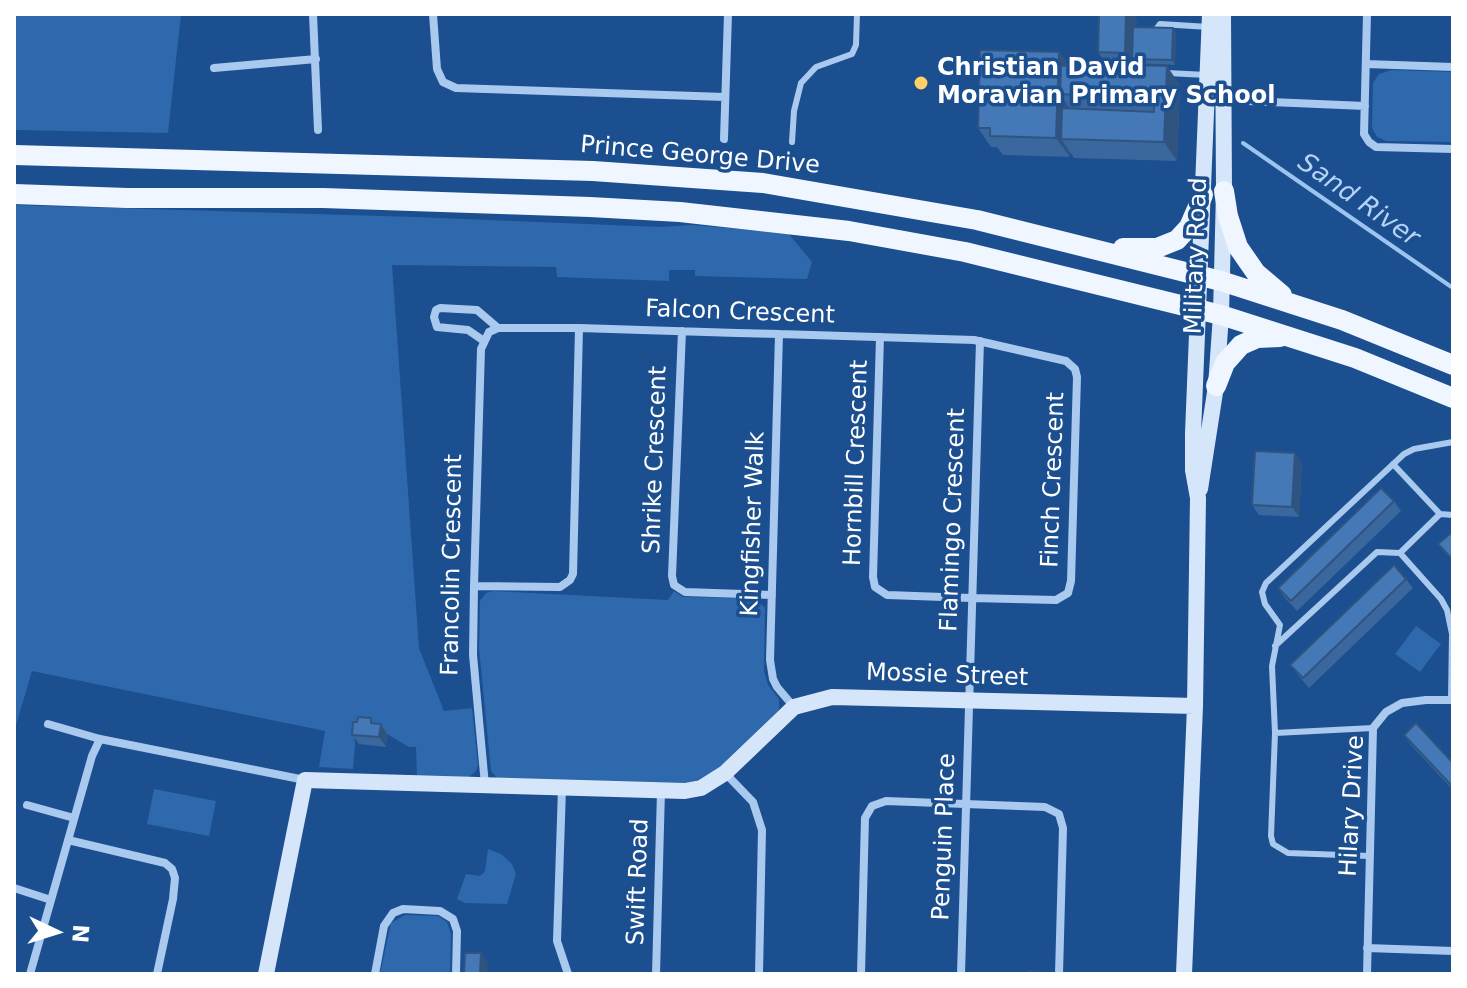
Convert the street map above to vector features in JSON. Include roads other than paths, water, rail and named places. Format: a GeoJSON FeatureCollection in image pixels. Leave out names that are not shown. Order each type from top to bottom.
{"type":"FeatureCollection","features":[{"type":"Feature","properties":{"kind":"main road","name":"Prince George Drive"},"geometry":{"type":"LineString","coordinates":[[14,155],[593,171],[763,183],[977,220],[1221,281],[1289,301],[1453,365]]}},
{"type":"Feature","properties":{"kind":"main road"},"geometry":{"type":"LineString","coordinates":[[1224,191],[1238,247],[1256,273],[1289,301]]}},
{"type":"Feature","properties":{"kind":"main road"},"geometry":{"type":"LineString","coordinates":[[14,194],[127,198],[323,198],[680,212],[849,231],[965,252],[1221,315],[1355,358],[1453,398]]}},
{"type":"Feature","properties":{"kind":"main road"},"geometry":{"type":"LineString","coordinates":[[1064,241],[1146,249],[1168,245],[1189,227],[1203,195]]}},
{"type":"Feature","properties":{"kind":"main road"},"geometry":{"type":"LineString","coordinates":[[1216,386],[1230,357],[1249,341],[1269,337],[1304,340]]}},
{"type":"Feature","properties":{"kind":"street"},"geometry":{"type":"LineString","coordinates":[[313,14],[318,130]]}},
{"type":"Feature","properties":{"kind":"street"},"geometry":{"type":"LineString","coordinates":[[433,14],[437,69],[443,82],[456,88],[725,97]]}},
{"type":"Feature","properties":{"kind":"street"},"geometry":{"type":"LineString","coordinates":[[724,139],[728,14]]}},
{"type":"Feature","properties":{"kind":"street","name":"Military Road"},"geometry":{"type":"LineString","coordinates":[[1198,498],[1216,386],[1221,315],[1223,14]]}},
{"type":"Feature","properties":{"kind":"street"},"geometry":{"type":"LineString","coordinates":[[1367,14],[1364,134],[1369,142],[1376,147],[1453,149]]}},
{"type":"Feature","properties":{"kind":"street","name":"Military Road"},"geometry":{"type":"LineString","coordinates":[[1184,974],[1195,706],[1198,498],[1193,470],[1193,433],[1210,20]]}},
{"type":"Feature","properties":{"kind":"street"},"geometry":{"type":"LineString","coordinates":[[214,68],[316,59]]}},
{"type":"Feature","properties":{"kind":"street"},"geometry":{"type":"LineString","coordinates":[[1366,64],[1453,67]]}},
{"type":"Feature","properties":{"kind":"street"},"geometry":{"type":"LineString","coordinates":[[1247,101],[1365,106]]}},
{"type":"Feature","properties":{"kind":"street","name":"Falcon Crescent"},"geometry":{"type":"LineString","coordinates":[[484,341],[468,330],[437,327],[434,317],[436,310],[477,310],[498,328],[980,341]]}},
{"type":"Feature","properties":{"kind":"street"},"geometry":{"type":"LineString","coordinates":[[484,341],[489,332],[498,328]]}},
{"type":"Feature","properties":{"kind":"street"},"geometry":{"type":"LineString","coordinates":[[474,586],[560,587],[573,574],[579,328]]}},
{"type":"Feature","properties":{"kind":"street","name":"Shrike Crescent"},"geometry":{"type":"LineString","coordinates":[[682,331],[674,585],[685,592],[772,595]]}},
{"type":"Feature","properties":{"kind":"street","name":"Kingfisher Walk"},"geometry":{"type":"LineString","coordinates":[[779,334],[770,660],[773,679],[794,707]]}},
{"type":"Feature","properties":{"kind":"street","name":"Hornbill Crescent"},"geometry":{"type":"LineString","coordinates":[[880,337],[874,582],[887,595],[971,598]]}},
{"type":"Feature","properties":{"kind":"street","name":"Francolin Crescent"},"geometry":{"type":"LineString","coordinates":[[484,341],[481,349],[473,655],[485,786]]}},
{"type":"Feature","properties":{"kind":"street","name":"Finch Crescent"},"geometry":{"type":"LineString","coordinates":[[971,598],[1056,600],[1068,593],[1071,581],[1075,369],[1062,360],[980,341]]}},
{"type":"Feature","properties":{"kind":"street","name":"Flamingo Crescent"},"geometry":{"type":"LineString","coordinates":[[968,700],[980,341]]}},
{"type":"Feature","properties":{"kind":"street","name":"Mossie Street"},"geometry":{"type":"LineString","coordinates":[[725,773],[794,707],[832,697],[1195,706]]}},
{"type":"Feature","properties":{"kind":"street","name":"Penguin Place"},"geometry":{"type":"LineString","coordinates":[[961,974],[968,700]]}},
{"type":"Feature","properties":{"kind":"street","name":"Hilary Drive"},"geometry":{"type":"LineString","coordinates":[[1367,974],[1373,728],[1386,712],[1402,703],[1452,700]]}},
{"type":"Feature","properties":{"kind":"street"},"geometry":{"type":"LineString","coordinates":[[48,724],[100,739],[305,780],[661,791],[701,788],[725,773],[753,802],[762,830],[759,974]]}},
{"type":"Feature","properties":{"kind":"street"},"geometry":{"type":"LineString","coordinates":[[30,974],[92,756],[100,739]]}},
{"type":"Feature","properties":{"kind":"street"},"geometry":{"type":"LineString","coordinates":[[266,974],[305,780]]}},
{"type":"Feature","properties":{"kind":"street"},"geometry":{"type":"LineString","coordinates":[[562,788],[557,941],[568,974]]}},
{"type":"Feature","properties":{"kind":"street","name":"Swift Road"},"geometry":{"type":"LineString","coordinates":[[656,974],[661,791]]}},
{"type":"Feature","properties":{"kind":"street"},"geometry":{"type":"LineString","coordinates":[[861,974],[865,818],[872,806],[886,801],[1045,807],[1056,811],[1063,828],[1059,974]]}},
{"type":"Feature","properties":{"kind":"street"},"geometry":{"type":"LineString","coordinates":[[27,805],[74,818]]}},
{"type":"Feature","properties":{"kind":"street"},"geometry":{"type":"LineString","coordinates":[[68,840],[165,863],[172,869],[175,878],[173,899],[157,974]]}},
{"type":"Feature","properties":{"kind":"street"},"geometry":{"type":"LineString","coordinates":[[14,888],[51,900]]}},
{"type":"Feature","properties":{"kind":"street"},"geometry":{"type":"LineString","coordinates":[[375,974],[384,926],[393,913],[403,909],[440,911],[453,919],[457,931],[456,974]]}},
{"type":"Feature","properties":{"kind":"street"},"geometry":{"type":"LineString","coordinates":[[1367,948],[1453,951]]}},
{"type":"Feature","properties":{"kind":"lane"},"geometry":{"type":"LineString","coordinates":[[792,142],[794,111],[801,83],[816,67],[852,54],[856,45],[857,14]]}},
{"type":"Feature","properties":{"kind":"lane"},"geometry":{"type":"LineString","coordinates":[[1154,32],[1158,20],[1210,20]]}},
{"type":"Feature","properties":{"kind":"lane"},"geometry":{"type":"LineString","coordinates":[[1157,72],[1207,75]]}},
{"type":"Feature","properties":{"kind":"lane"},"geometry":{"type":"LineString","coordinates":[[1370,856],[1288,853],[1273,844],[1275,733],[1272,666],[1280,625],[1263,601],[1262,592],[1266,583],[1393,464],[1414,449],[1453,442]]}},
{"type":"Feature","properties":{"kind":"lane"},"geometry":{"type":"LineString","coordinates":[[1393,464],[1440,514],[1453,515]]}},
{"type":"Feature","properties":{"kind":"lane"},"geometry":{"type":"LineString","coordinates":[[1400,553],[1440,514]]}},
{"type":"Feature","properties":{"kind":"lane"},"geometry":{"type":"LineString","coordinates":[[1275,646],[1377,552],[1400,553],[1447,610],[1452,634],[1452,700]]}},
{"type":"Feature","properties":{"kind":"lane"},"geometry":{"type":"LineString","coordinates":[[1275,733],[1373,728]]}},
{"type":"Feature","properties":{"kind":"waterway","name":"Sand River"},"geometry":{"type":"LineString","coordinates":[[1243,143],[1453,288]]}},
{"type":"Feature","properties":{"kind":"place","name":"Christian David Moravian Primary School"},"geometry":{"type":"Point","coordinates":[921,83]}}]}
